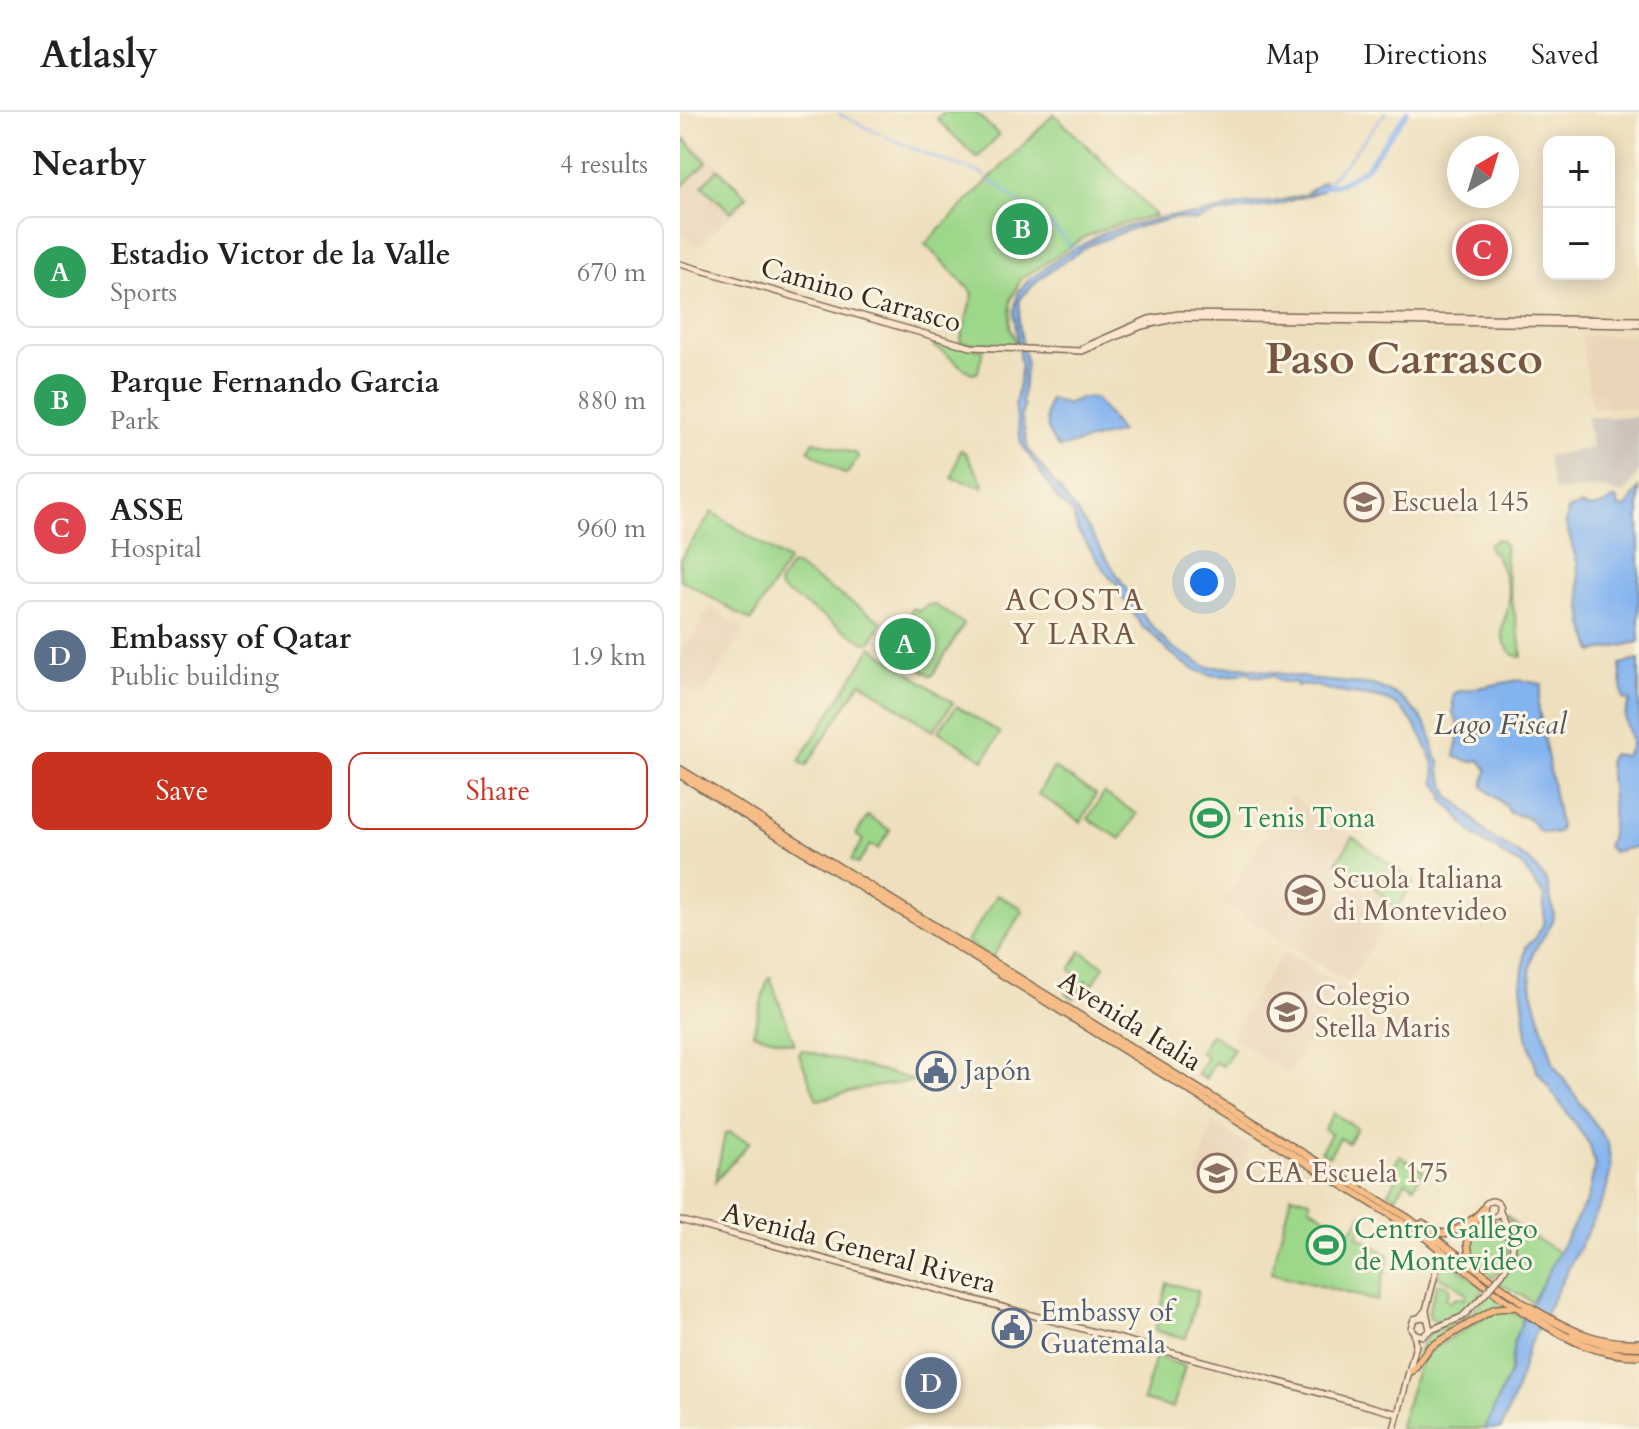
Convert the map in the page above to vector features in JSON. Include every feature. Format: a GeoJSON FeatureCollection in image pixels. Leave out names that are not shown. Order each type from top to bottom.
{"type":"FeatureCollection","features":[{"type":"Feature","properties":{"kind":"highway","name":"Avenida Italia"},"geometry":{"type":"LineString","coordinates":[[1524,1308],[1549,1323]]}},
{"type":"Feature","properties":{"kind":"highway"},"geometry":{"type":"LineString","coordinates":[[1549,1323],[1605,1341],[1639,1345]]}},
{"type":"Feature","properties":{"kind":"highway"},"geometry":{"type":"LineString","coordinates":[[1549,1323],[1588,1347],[1639,1355]]}},
{"type":"Feature","properties":{"kind":"main road","name":"Camino Carrasco"},"geometry":{"type":"LineString","coordinates":[[680,264],[958,344],[1012,350],[1077,351],[1141,322],[1179,314],[1639,322]]}},
{"type":"Feature","properties":{"kind":"main road","name":"Avenida Italia"},"geometry":{"type":"LineString","coordinates":[[680,769],[1439,1246],[1499,1296],[1524,1308]]}},
{"type":"Feature","properties":{"kind":"main road"},"geometry":{"type":"LineString","coordinates":[[680,775],[760,822]]}},
{"type":"Feature","properties":{"kind":"main road","name":"Avenida Italia"},"geometry":{"type":"LineString","coordinates":[[760,822],[781,831],[1408,1218],[1524,1308]]}},
{"type":"Feature","properties":{"kind":"main road"},"geometry":{"type":"LineString","coordinates":[[1408,1218],[1414,1218],[1444,1234],[1479,1214],[1492,1201],[1499,1205],[1494,1215]]}},
{"type":"Feature","properties":{"kind":"main road"},"geometry":{"type":"LineString","coordinates":[[1484,1208],[1504,1223],[1511,1239],[1510,1254],[1500,1274]]}},
{"type":"Feature","properties":{"kind":"main road"},"geometry":{"type":"LineString","coordinates":[[1479,1272],[1468,1251],[1469,1235],[1477,1219],[1494,1215]]}},
{"type":"Feature","properties":{"kind":"main road"},"geometry":{"type":"LineString","coordinates":[[1414,1333],[1428,1333],[1462,1317],[1510,1261],[1513,1246],[1510,1229],[1494,1215]]}},
{"type":"Feature","properties":{"kind":"main road","name":"Avenida General Rivera"},"geometry":{"type":"LineString","coordinates":[[680,1220],[1398,1414]]}},
{"type":"Feature","properties":{"kind":"main road"},"geometry":{"type":"LineString","coordinates":[[1469,1235],[1481,1227],[1492,1225],[1502,1229],[1511,1239]]}},
{"type":"Feature","properties":{"kind":"main road"},"geometry":{"type":"LineString","coordinates":[[1439,1246],[1444,1259]]}},
{"type":"Feature","properties":{"kind":"main road"},"geometry":{"type":"LineString","coordinates":[[1444,1259],[1457,1261]]}},
{"type":"Feature","properties":{"kind":"main road"},"geometry":{"type":"LineString","coordinates":[[1403,1399],[1416,1343],[1412,1324],[1426,1310],[1438,1268],[1444,1259]]}},
{"type":"Feature","properties":{"kind":"main road"},"geometry":{"type":"LineString","coordinates":[[1420,1317],[1440,1322],[1461,1315],[1484,1295]]}},
{"type":"Feature","properties":{"kind":"main road"},"geometry":{"type":"LineString","coordinates":[[1412,1371],[1430,1347],[1494,1309],[1505,1306],[1524,1308]]}},
{"type":"Feature","properties":{"kind":"main road"},"geometry":{"type":"LineString","coordinates":[[1394,1429],[1418,1346],[1428,1333],[1426,1310]]}},
{"type":"Feature","properties":{"kind":"main road"},"geometry":{"type":"LineString","coordinates":[[1567,1330],[1585,1339],[1617,1347],[1639,1345]]}},
{"type":"Feature","properties":{"kind":"shaded area"},"geometry":{"type":"Polygon","coordinates":[[[685,135],[750,196],[698,248],[680,231],[680,140],[685,135]]]}},
{"type":"Feature","properties":{"kind":"shaded area"},"geometry":{"type":"Polygon","coordinates":[[[1639,335],[1639,408],[1592,407],[1581,336],[1639,335]]]}},
{"type":"Feature","properties":{"kind":"shaded area"},"geometry":{"type":"Polygon","coordinates":[[[1587,417],[1639,417],[1639,472],[1624,494],[1599,488],[1554,491],[1547,456],[1592,448],[1587,417]]]}},
{"type":"Feature","properties":{"kind":"shaded area"},"geometry":{"type":"Polygon","coordinates":[[[710,607],[745,630],[701,698],[680,685],[680,653],[710,607]]]}},
{"type":"Feature","properties":{"kind":"shaded area","name":"Scuola Italiana di Montevideo"},"geometry":{"type":"Polygon","coordinates":[[[1291,796],[1353,837],[1338,862],[1374,887],[1396,909],[1348,983],[1223,903],[1291,796]]]}},
{"type":"Feature","properties":{"kind":"shaded area","name":"Colegio Stella Maris"},"geometry":{"type":"Polygon","coordinates":[[[1284,951],[1344,989],[1288,1074],[1229,1036],[1284,951]]]}},
{"type":"Feature","properties":{"kind":"shaded area"},"geometry":{"type":"Polygon","coordinates":[[[1212,1122],[1249,1146],[1234,1194],[1197,1177],[1212,1122]]]}},
{"type":"Feature","properties":{"kind":"green space"},"geometry":{"type":"Polygon","coordinates":[[[944,112],[975,112],[999,135],[977,158],[937,119],[944,112]]]}},
{"type":"Feature","properties":{"kind":"green space"},"geometry":{"type":"Polygon","coordinates":[[[1054,114],[1155,216],[1109,227],[1087,236],[1021,279],[1011,299],[1010,326],[1017,346],[960,342],[973,293],[925,244],[1054,114]]]}},
{"type":"Feature","properties":{"kind":"green space"},"geometry":{"type":"Polygon","coordinates":[[[684,139],[707,162],[680,188],[680,142],[684,139]]]}},
{"type":"Feature","properties":{"kind":"green space"},"geometry":{"type":"Polygon","coordinates":[[[718,169],[747,196],[731,212],[702,186],[718,169]]]}},
{"type":"Feature","properties":{"kind":"green space"},"geometry":{"type":"Polygon","coordinates":[[[936,341],[983,350],[978,372],[968,371],[933,346],[936,341]]]}},
{"type":"Feature","properties":{"kind":"green space"},"geometry":{"type":"Polygon","coordinates":[[[814,441],[857,454],[858,457],[848,473],[844,474],[808,450],[814,441]]]}},
{"type":"Feature","properties":{"kind":"green space"},"geometry":{"type":"Polygon","coordinates":[[[960,450],[965,452],[983,487],[952,478],[960,450]]]}},
{"type":"Feature","properties":{"kind":"green space"},"geometry":{"type":"Polygon","coordinates":[[[712,512],[788,561],[751,621],[680,579],[680,560],[712,512]]]}},
{"type":"Feature","properties":{"kind":"green space"},"geometry":{"type":"Polygon","coordinates":[[[1498,539],[1505,544],[1522,657],[1510,652],[1502,634],[1509,593],[1496,555],[1488,545],[1498,539]]]}},
{"type":"Feature","properties":{"kind":"green space"},"geometry":{"type":"Polygon","coordinates":[[[794,565],[882,622],[871,642],[865,643],[780,589],[779,584],[790,566],[794,565]]]}},
{"type":"Feature","properties":{"kind":"green space"},"geometry":{"type":"Polygon","coordinates":[[[927,605],[935,605],[964,624],[932,676],[903,658],[892,655],[902,639],[896,635],[913,608],[919,611],[927,605]]]}},
{"type":"Feature","properties":{"kind":"green space"},"geometry":{"type":"Polygon","coordinates":[[[872,647],[953,703],[933,731],[861,682],[806,766],[799,761],[872,647]]]}},
{"type":"Feature","properties":{"kind":"green space"},"geometry":{"type":"Polygon","coordinates":[[[957,706],[1000,733],[984,760],[938,731],[957,706]]]}},
{"type":"Feature","properties":{"kind":"green space"},"geometry":{"type":"Polygon","coordinates":[[[1054,768],[1096,794],[1081,822],[1038,794],[1054,768]]]}},
{"type":"Feature","properties":{"kind":"green space"},"geometry":{"type":"Polygon","coordinates":[[[1104,793],[1137,814],[1121,839],[1088,819],[1104,793]]]}},
{"type":"Feature","properties":{"kind":"green space"},"geometry":{"type":"Polygon","coordinates":[[[868,816],[890,830],[878,849],[870,845],[858,864],[851,860],[863,840],[856,835],[868,816]]]}},
{"type":"Feature","properties":{"kind":"green space"},"geometry":{"type":"Polygon","coordinates":[[[1353,837],[1414,882],[1396,909],[1374,887],[1337,862],[1353,837]]]}},
{"type":"Feature","properties":{"kind":"green space"},"geometry":{"type":"Polygon","coordinates":[[[997,895],[1020,907],[1023,912],[992,958],[967,942],[997,895]]]}},
{"type":"Feature","properties":{"kind":"green space"},"geometry":{"type":"Polygon","coordinates":[[[1081,951],[1104,966],[1093,984],[1085,980],[1074,998],[1066,993],[1077,975],[1070,970],[1081,951]]]}},
{"type":"Feature","properties":{"kind":"green space"},"geometry":{"type":"Polygon","coordinates":[[[770,977],[794,1042],[793,1044],[753,1033],[770,977]]]}},
{"type":"Feature","properties":{"kind":"green space"},"geometry":{"type":"Polygon","coordinates":[[[1211,1034],[1234,1049],[1223,1066],[1215,1062],[1205,1079],[1197,1074],[1207,1057],[1200,1052],[1211,1034]]]}},
{"type":"Feature","properties":{"kind":"green space"},"geometry":{"type":"Polygon","coordinates":[[[802,1050],[915,1081],[865,1088],[817,1100],[799,1054],[802,1050]]]}},
{"type":"Feature","properties":{"kind":"green space"},"geometry":{"type":"Polygon","coordinates":[[[1334,1113],[1357,1128],[1348,1143],[1340,1138],[1329,1156],[1321,1151],[1331,1134],[1324,1129],[1334,1113]]]}},
{"type":"Feature","properties":{"kind":"green space"},"geometry":{"type":"Polygon","coordinates":[[[729,1132],[750,1142],[715,1182],[725,1134],[729,1132]]]}},
{"type":"Feature","properties":{"kind":"green space"},"geometry":{"type":"Polygon","coordinates":[[[1400,1156],[1424,1171],[1414,1186],[1406,1181],[1396,1197],[1388,1192],[1399,1175],[1391,1170],[1400,1156]]]}},
{"type":"Feature","properties":{"kind":"green space","name":"Centro Gallego de Montevideo"},"geometry":{"type":"Polygon","coordinates":[[[1291,1195],[1310,1200],[1310,1207],[1350,1232],[1362,1215],[1367,1218],[1357,1236],[1389,1255],[1377,1301],[1271,1273],[1291,1195]]]}},
{"type":"Feature","properties":{"kind":"green space"},"geometry":{"type":"Polygon","coordinates":[[[1507,1215],[1518,1227],[1560,1253],[1533,1302],[1498,1282],[1510,1264],[1514,1250],[1507,1215]]]}},
{"type":"Feature","properties":{"kind":"green space"},"geometry":{"type":"Polygon","coordinates":[[[1493,1226],[1508,1239],[1509,1245],[1505,1261],[1493,1278],[1475,1262],[1469,1241],[1473,1233],[1493,1226]]]}},
{"type":"Feature","properties":{"kind":"green space"},"geometry":{"type":"Polygon","coordinates":[[[1450,1262],[1485,1288],[1469,1307],[1456,1316],[1432,1320],[1428,1313],[1437,1283],[1448,1286],[1450,1292],[1446,1298],[1449,1302],[1457,1298],[1465,1299],[1466,1294],[1453,1283],[1438,1277],[1441,1266],[1450,1262]]]}},
{"type":"Feature","properties":{"kind":"green space"},"geometry":{"type":"Polygon","coordinates":[[[1167,1283],[1198,1291],[1186,1338],[1155,1331],[1167,1283]]]}},
{"type":"Feature","properties":{"kind":"green space"},"geometry":{"type":"Polygon","coordinates":[[[1489,1293],[1509,1305],[1498,1306],[1424,1350],[1416,1360],[1419,1349],[1429,1335],[1466,1316],[1489,1293]]]}},
{"type":"Feature","properties":{"kind":"green space"},"geometry":{"type":"Polygon","coordinates":[[[1506,1309],[1523,1321],[1514,1341],[1510,1372],[1485,1429],[1399,1429],[1417,1369],[1429,1352],[1495,1311],[1506,1309]]]}},
{"type":"Feature","properties":{"kind":"green space"},"geometry":{"type":"Polygon","coordinates":[[[1156,1357],[1185,1366],[1173,1408],[1143,1400],[1156,1357]]]}},
{"type":"Feature","properties":{"kind":"water"},"geometry":{"type":"Polygon","coordinates":[[[1324,181],[1322,191],[1277,205],[1214,214],[1194,221],[1174,218],[1131,229],[1090,245],[1037,281],[1020,299],[1019,323],[1026,364],[1021,415],[1028,449],[1079,515],[1144,617],[1170,646],[1207,667],[1242,667],[1373,685],[1399,696],[1419,715],[1430,732],[1450,798],[1460,804],[1488,835],[1530,861],[1547,881],[1553,922],[1533,953],[1530,972],[1532,991],[1554,1065],[1608,1143],[1611,1169],[1605,1195],[1594,1219],[1528,1347],[1517,1389],[1501,1429],[1485,1429],[1510,1372],[1514,1341],[1588,1198],[1595,1165],[1590,1145],[1537,1071],[1527,1036],[1521,985],[1526,946],[1535,939],[1544,923],[1544,896],[1521,864],[1482,842],[1443,799],[1424,742],[1406,714],[1397,706],[1377,698],[1310,685],[1297,686],[1296,683],[1279,681],[1274,676],[1252,676],[1249,671],[1217,676],[1204,673],[1180,660],[1144,629],[1118,591],[1117,583],[1110,578],[1078,531],[1072,512],[1059,501],[1021,443],[1015,407],[1021,370],[1014,313],[1018,292],[1062,256],[1106,232],[1168,216],[1197,215],[1304,195],[1324,181]]]}},
{"type":"Feature","properties":{"kind":"water"},"geometry":{"type":"Polygon","coordinates":[[[1081,398],[1095,398],[1121,432],[1059,448],[1047,425],[1050,399],[1066,404],[1081,398]]]}},
{"type":"Feature","properties":{"kind":"water"},"geometry":{"type":"Polygon","coordinates":[[[1639,488],[1639,642],[1593,652],[1584,624],[1577,562],[1566,524],[1568,510],[1580,505],[1597,507],[1612,499],[1616,499],[1619,507],[1626,508],[1639,488]]]}},
{"type":"Feature","properties":{"kind":"water"},"geometry":{"type":"Polygon","coordinates":[[[1639,660],[1639,846],[1613,852],[1607,846],[1613,817],[1608,762],[1612,754],[1625,756],[1631,742],[1625,718],[1630,701],[1623,699],[1620,664],[1639,660]]]}},
{"type":"Feature","properties":{"kind":"water","name":"Lago Fiscal"},"geometry":{"type":"Polygon","coordinates":[[[1519,680],[1542,684],[1538,704],[1560,827],[1555,834],[1539,831],[1529,818],[1510,813],[1483,786],[1487,770],[1480,760],[1472,762],[1455,757],[1459,730],[1453,714],[1456,692],[1519,680]]]}},
{"type":"Feature","properties":{"kind":"waterway"},"geometry":{"type":"LineString","coordinates":[[1324,186],[1386,112]]}},
{"type":"Feature","properties":{"kind":"waterway"},"geometry":{"type":"LineString","coordinates":[[1319,188],[1342,183],[1367,167],[1407,112]]}},
{"type":"Feature","properties":{"kind":"waterway"},"geometry":{"type":"LineString","coordinates":[[839,114],[880,134]]}},
{"type":"Feature","properties":{"kind":"waterway"},"geometry":{"type":"LineString","coordinates":[[886,137],[986,177]]}},
{"type":"Feature","properties":{"kind":"waterway"},"geometry":{"type":"LineString","coordinates":[[990,180],[1052,226],[1075,250]]}},
{"type":"Feature","properties":{"kind":"place","name":"Parque Fernando Garcia"},"geometry":{"type":"Point","coordinates":[1022,229]}},
{"type":"Feature","properties":{"kind":"place","name":"ASSE"},"geometry":{"type":"Point","coordinates":[1482,250]}},
{"type":"Feature","properties":{"kind":"place","name":"Escuela 145"},"geometry":{"type":"Point","coordinates":[1364,502]}},
{"type":"Feature","properties":{"kind":"place","name":"Estadio Victor de la Valle"},"geometry":{"type":"Point","coordinates":[905,644]}},
{"type":"Feature","properties":{"kind":"place","name":"Tenis Tona"},"geometry":{"type":"Point","coordinates":[1210,818]}},
{"type":"Feature","properties":{"kind":"place","name":"Scuola Italiana di Montevideo"},"geometry":{"type":"Point","coordinates":[1305,895]}},
{"type":"Feature","properties":{"kind":"place","name":"Colegio Stella Maris"},"geometry":{"type":"Point","coordinates":[1287,1012]}},
{"type":"Feature","properties":{"kind":"place","name":"Japón"},"geometry":{"type":"Point","coordinates":[936,1071]}},
{"type":"Feature","properties":{"kind":"place","name":"CEA Escuela 175"},"geometry":{"type":"Point","coordinates":[1217,1173]}},
{"type":"Feature","properties":{"kind":"place","name":"Centro Gallego de Montevideo"},"geometry":{"type":"Point","coordinates":[1326,1245]}},
{"type":"Feature","properties":{"kind":"place","name":"Embassy of Guatemala"},"geometry":{"type":"Point","coordinates":[1012,1328]}},
{"type":"Feature","properties":{"kind":"place","name":"Embassy of Qatar"},"geometry":{"type":"Point","coordinates":[931,1383]}},
{"type":"Feature","properties":{"kind":"district","name":"Paso Carrasco"},"geometry":{"type":"Point","coordinates":[1404,359]}},
{"type":"Feature","properties":{"kind":"district","name":"ACOSTA Y LARA"},"geometry":{"type":"Point","coordinates":[1075,617]}}]}
